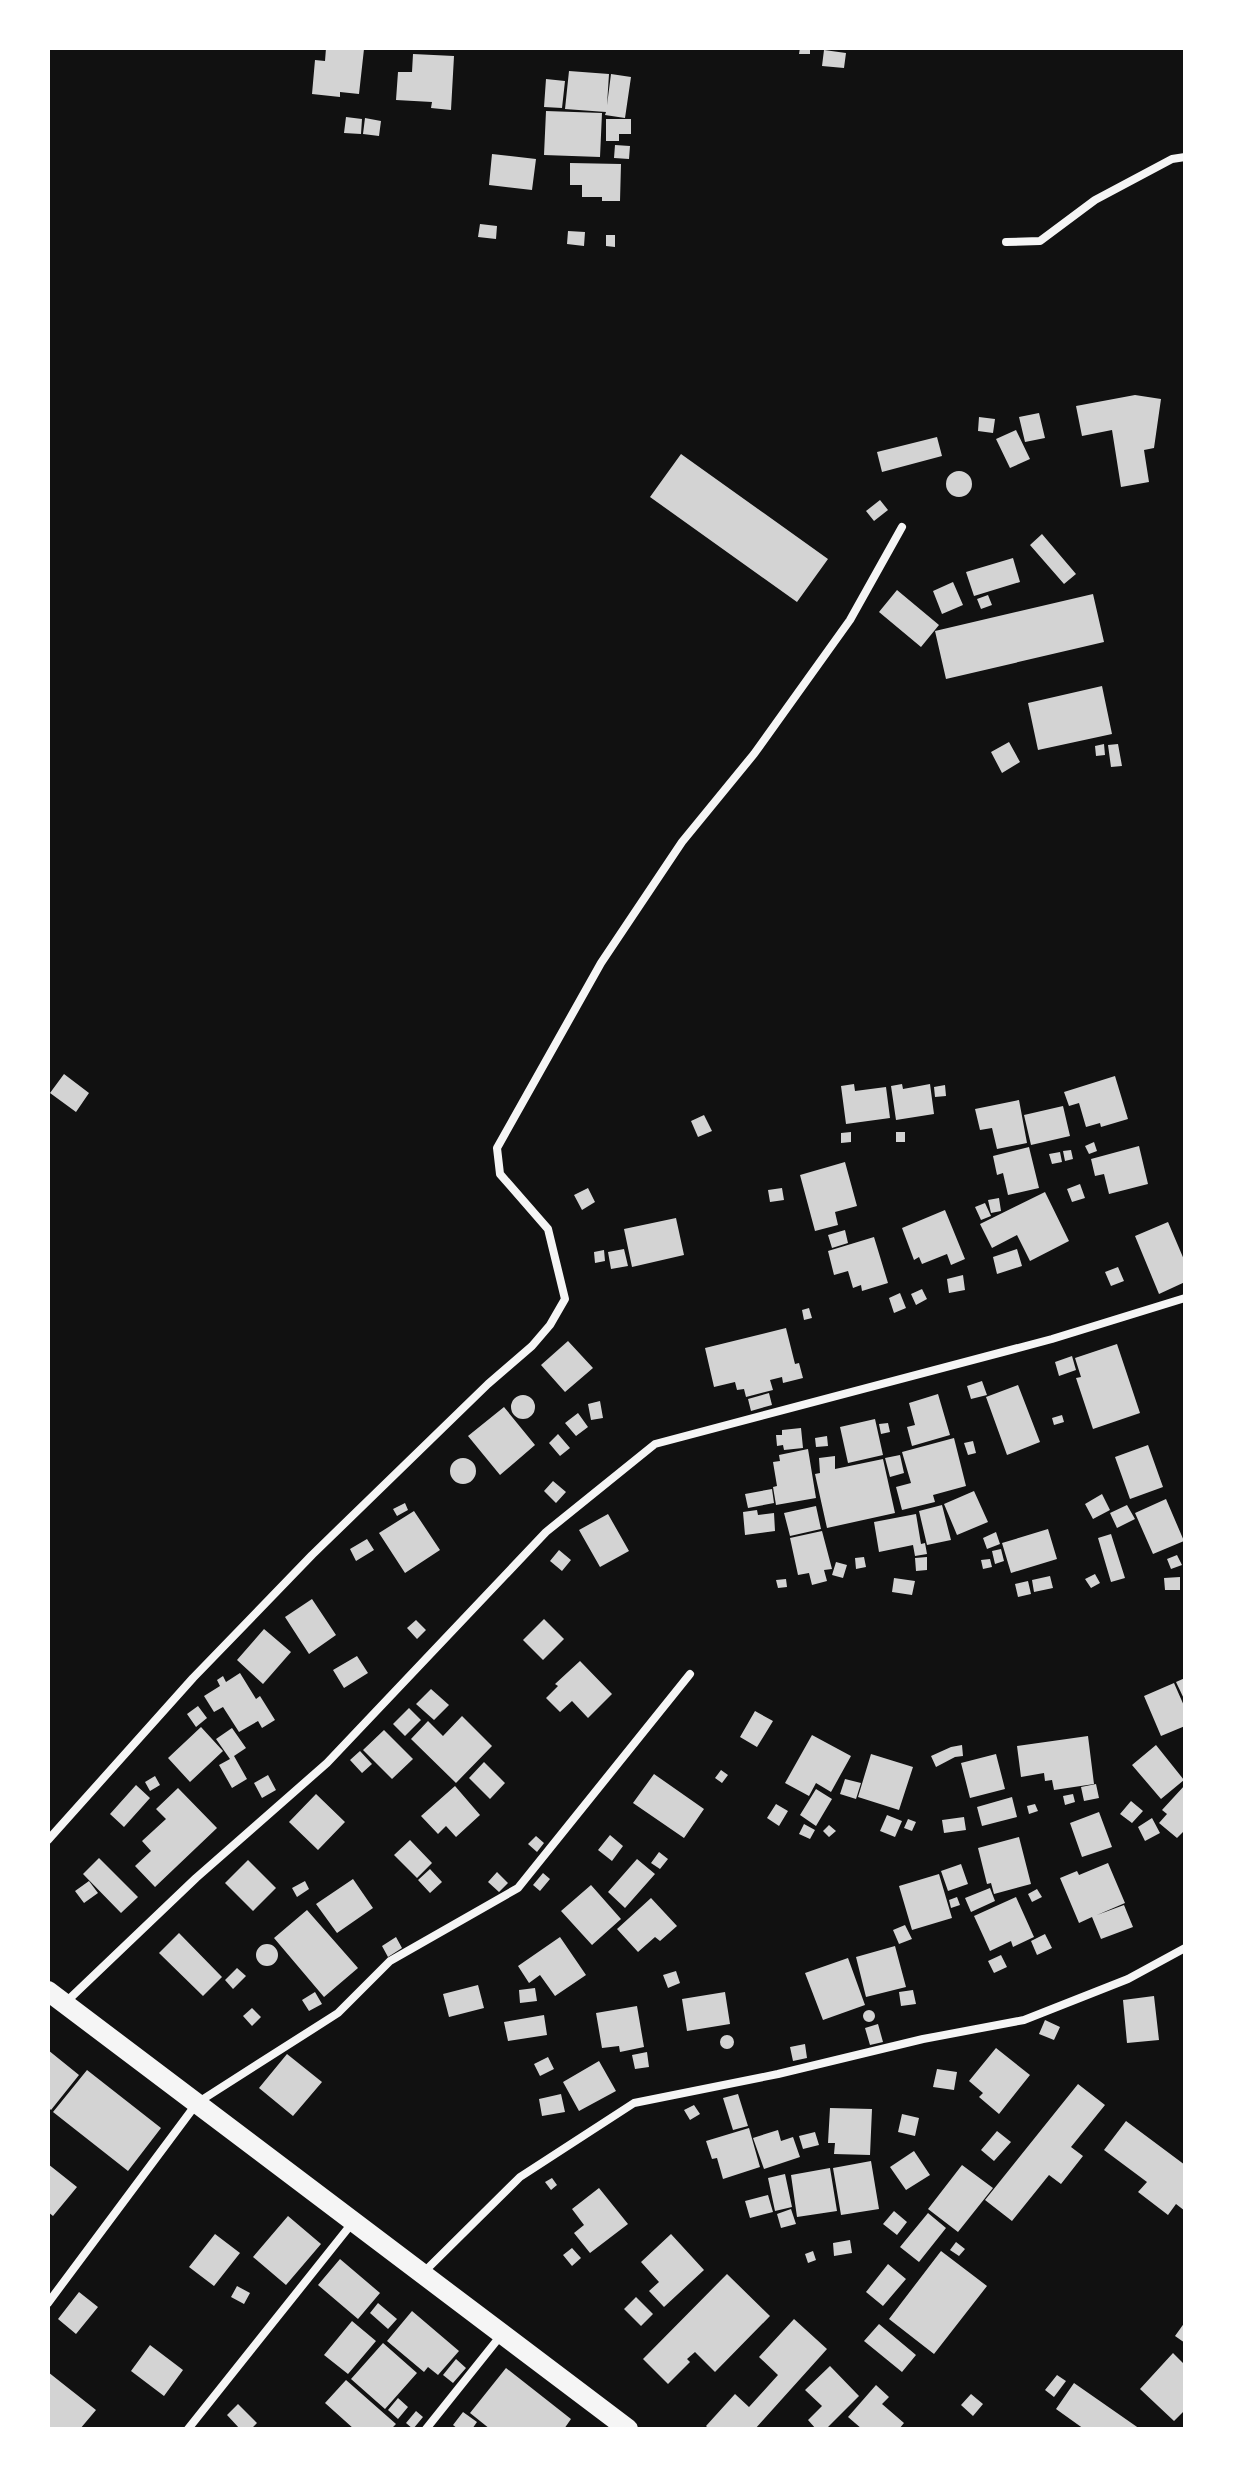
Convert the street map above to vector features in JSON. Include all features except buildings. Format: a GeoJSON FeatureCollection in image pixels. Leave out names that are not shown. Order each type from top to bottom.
{"type":"FeatureCollection","features":[{"type":"Feature","properties":{"kind":"main road"},"geometry":{"type":"LineString","coordinates":[[56,1997],[628,2429]]}},
{"type":"Feature","properties":{"kind":"street"},"geometry":{"type":"LineString","coordinates":[[1006,242],[1040,241],[1095,200],[1172,159],[1185,157]]}},
{"type":"Feature","properties":{"kind":"street"},"geometry":{"type":"LineString","coordinates":[[48,1840],[193,1678],[301,1566],[488,1384],[532,1346],[550,1325],[565,1299],[548,1229],[500,1174],[497,1148],[601,963],[682,842],[754,754],[850,620],[902,527]]}},
{"type":"Feature","properties":{"kind":"street"},"geometry":{"type":"LineString","coordinates":[[56,1997],[327,1763],[546,1532],[655,1444],[1052,1339],[1185,1298]]}},
{"type":"Feature","properties":{"kind":"street"},"geometry":{"type":"LineString","coordinates":[[48,2303],[197,2103],[338,2013],[390,1961],[518,1888],[690,1674]]}},
{"type":"Feature","properties":{"kind":"street"},"geometry":{"type":"LineString","coordinates":[[423,2274],[520,2177],[634,2103],[778,2074],[923,2039],[1024,2020],[1128,1979],[1185,1948]]}},
{"type":"Feature","properties":{"kind":"street"},"geometry":{"type":"LineString","coordinates":[[188,2429],[353,2221]]}},
{"type":"Feature","properties":{"kind":"street"},"geometry":{"type":"LineString","coordinates":[[426,2429],[502,2334]]}}]}
